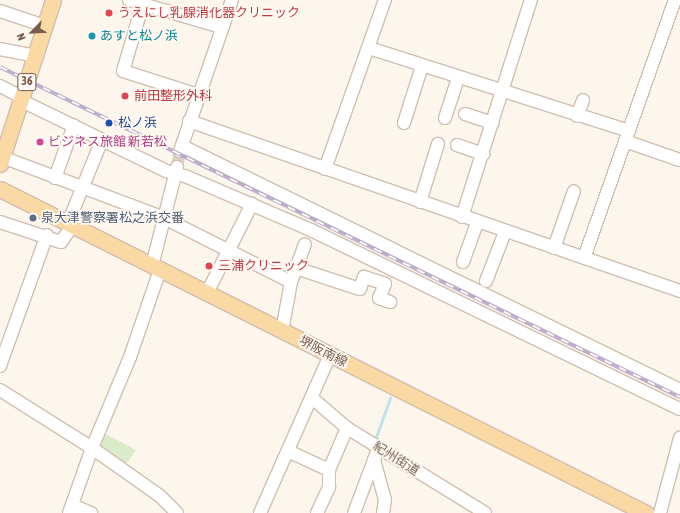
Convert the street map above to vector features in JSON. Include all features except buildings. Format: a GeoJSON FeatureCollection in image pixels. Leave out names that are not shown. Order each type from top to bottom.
{"type":"FeatureCollection","features":[{"type":"Feature","properties":{"kind":"main road","name":"36"},"geometry":{"type":"LineString","coordinates":[[1,160],[53,0]]}},
{"type":"Feature","properties":{"kind":"main road","name":"堺阪南線"},"geometry":{"type":"LineString","coordinates":[[0,189],[646,513]]}},
{"type":"Feature","properties":{"kind":"street"},"geometry":{"type":"LineString","coordinates":[[129,0],[143,2],[222,27]]}},
{"type":"Feature","properties":{"kind":"street"},"geometry":{"type":"LineString","coordinates":[[232,0],[189,121],[181,148],[316,212],[680,390]]}},
{"type":"Feature","properties":{"kind":"street"},"geometry":{"type":"LineString","coordinates":[[325,169],[385,0]]}},
{"type":"Feature","properties":{"kind":"street"},"geometry":{"type":"LineString","coordinates":[[462,218],[531,0]]}},
{"type":"Feature","properties":{"kind":"street"},"geometry":{"type":"LineString","coordinates":[[584,258],[675,0]]}},
{"type":"Feature","properties":{"kind":"street"},"geometry":{"type":"LineString","coordinates":[[143,2],[123,71],[198,95]]}},
{"type":"Feature","properties":{"kind":"street"},"geometry":{"type":"LineString","coordinates":[[0,11],[45,26]]}},
{"type":"Feature","properties":{"kind":"street"},"geometry":{"type":"LineString","coordinates":[[369,48],[577,116],[627,136],[680,160]]}},
{"type":"Feature","properties":{"kind":"street"},"geometry":{"type":"LineString","coordinates":[[0,49],[36,56]]}},
{"type":"Feature","properties":{"kind":"street"},"geometry":{"type":"LineString","coordinates":[[404,123],[422,66]]}},
{"type":"Feature","properties":{"kind":"street"},"geometry":{"type":"LineString","coordinates":[[445,118],[458,78]]}},
{"type":"Feature","properties":{"kind":"street"},"geometry":{"type":"LineString","coordinates":[[0,86],[21,99],[102,140],[176,170],[308,229],[680,409]]}},
{"type":"Feature","properties":{"kind":"street"},"geometry":{"type":"LineString","coordinates":[[577,116],[583,100]]}},
{"type":"Feature","properties":{"kind":"street"},"geometry":{"type":"LineString","coordinates":[[465,114],[493,123]]}},
{"type":"Feature","properties":{"kind":"street"},"geometry":{"type":"LineString","coordinates":[[189,121],[462,218],[680,291]]}},
{"type":"Feature","properties":{"kind":"street"},"geometry":{"type":"LineString","coordinates":[[55,178],[74,125]]}},
{"type":"Feature","properties":{"kind":"street"},"geometry":{"type":"LineString","coordinates":[[0,222],[47,236],[61,242],[72,226],[70,218],[102,140]]}},
{"type":"Feature","properties":{"kind":"street"},"geometry":{"type":"LineString","coordinates":[[420,202],[438,144]]}},
{"type":"Feature","properties":{"kind":"street"},"geometry":{"type":"LineString","coordinates":[[457,145],[483,154]]}},
{"type":"Feature","properties":{"kind":"street"},"geometry":{"type":"LineString","coordinates":[[1,160],[164,218],[292,282]]}},
{"type":"Feature","properties":{"kind":"street"},"geometry":{"type":"LineString","coordinates":[[91,513],[70,509],[92,448],[130,357],[156,268],[164,218],[176,170]]}},
{"type":"Feature","properties":{"kind":"street"},"geometry":{"type":"LineString","coordinates":[[554,248],[574,191]]}},
{"type":"Feature","properties":{"kind":"street"},"geometry":{"type":"LineString","coordinates":[[207,293],[252,204]]}},
{"type":"Feature","properties":{"kind":"street"},"geometry":{"type":"LineString","coordinates":[[308,229],[316,212]]}},
{"type":"Feature","properties":{"kind":"street"},"geometry":{"type":"LineString","coordinates":[[463,262],[477,223]]}},
{"type":"Feature","properties":{"kind":"street"},"geometry":{"type":"LineString","coordinates":[[486,280],[505,232]]}},
{"type":"Feature","properties":{"kind":"street"},"geometry":{"type":"LineString","coordinates":[[0,366],[47,236]]}},
{"type":"Feature","properties":{"kind":"street"},"geometry":{"type":"LineString","coordinates":[[282,331],[292,282],[305,244]]}},
{"type":"Feature","properties":{"kind":"street"},"geometry":{"type":"LineString","coordinates":[[296,268],[360,289],[364,278],[385,284],[379,298],[390,302]]}},
{"type":"Feature","properties":{"kind":"street"},"geometry":{"type":"LineString","coordinates":[[260,513],[330,355]]}},
{"type":"Feature","properties":{"kind":"street"},"geometry":{"type":"LineString","coordinates":[[0,390],[92,448],[160,496],[177,513]]}},
{"type":"Feature","properties":{"kind":"street","name":"紀州街道"},"geometry":{"type":"LineString","coordinates":[[312,398],[347,428],[485,513]]}},
{"type":"Feature","properties":{"kind":"street"},"geometry":{"type":"LineString","coordinates":[[317,513],[329,487],[329,470],[347,428]]}},
{"type":"Feature","properties":{"kind":"street"},"geometry":{"type":"LineString","coordinates":[[660,513],[680,438]]}},
{"type":"Feature","properties":{"kind":"street"},"geometry":{"type":"LineString","coordinates":[[354,513],[378,448]]}},
{"type":"Feature","properties":{"kind":"street"},"geometry":{"type":"LineString","coordinates":[[288,451],[329,470]]}},
{"type":"Feature","properties":{"kind":"street"},"geometry":{"type":"LineString","coordinates":[[374,460],[385,500],[383,513]]}},
{"type":"Feature","properties":{"kind":"green space"},"geometry":{"type":"Polygon","coordinates":[[[104,433],[136,450],[125,466],[97,448],[104,433]]]}},
{"type":"Feature","properties":{"kind":"waterway"},"geometry":{"type":"LineString","coordinates":[[375,440],[390,398]]}},
{"type":"Feature","properties":{"kind":"tunnel"},"geometry":{"type":"LineString","coordinates":[[177,167],[180,151]]}},
{"type":"Feature","properties":{"kind":"railway"},"geometry":{"type":"LineString","coordinates":[[0,67],[680,397]]}},
{"type":"Feature","properties":{"kind":"place","name":"うえにし乳腺消化器クリニック"},"geometry":{"type":"Point","coordinates":[109,13]}},
{"type":"Feature","properties":{"kind":"place","name":"あすと松ノ浜"},"geometry":{"type":"Point","coordinates":[92,36]}},
{"type":"Feature","properties":{"kind":"place","name":"前田整形外科"},"geometry":{"type":"Point","coordinates":[125,96]}},
{"type":"Feature","properties":{"kind":"place","name":"松ノ浜"},"geometry":{"type":"Point","coordinates":[109,123]}},
{"type":"Feature","properties":{"kind":"place","name":"ビジネス旅館 新若松"},"geometry":{"type":"Point","coordinates":[40,142]}},
{"type":"Feature","properties":{"kind":"place","name":"泉大津警察署松之浜交番"},"geometry":{"type":"Point","coordinates":[33,218]}},
{"type":"Feature","properties":{"kind":"place","name":"三浦クリニック"},"geometry":{"type":"Point","coordinates":[209,266]}}]}
